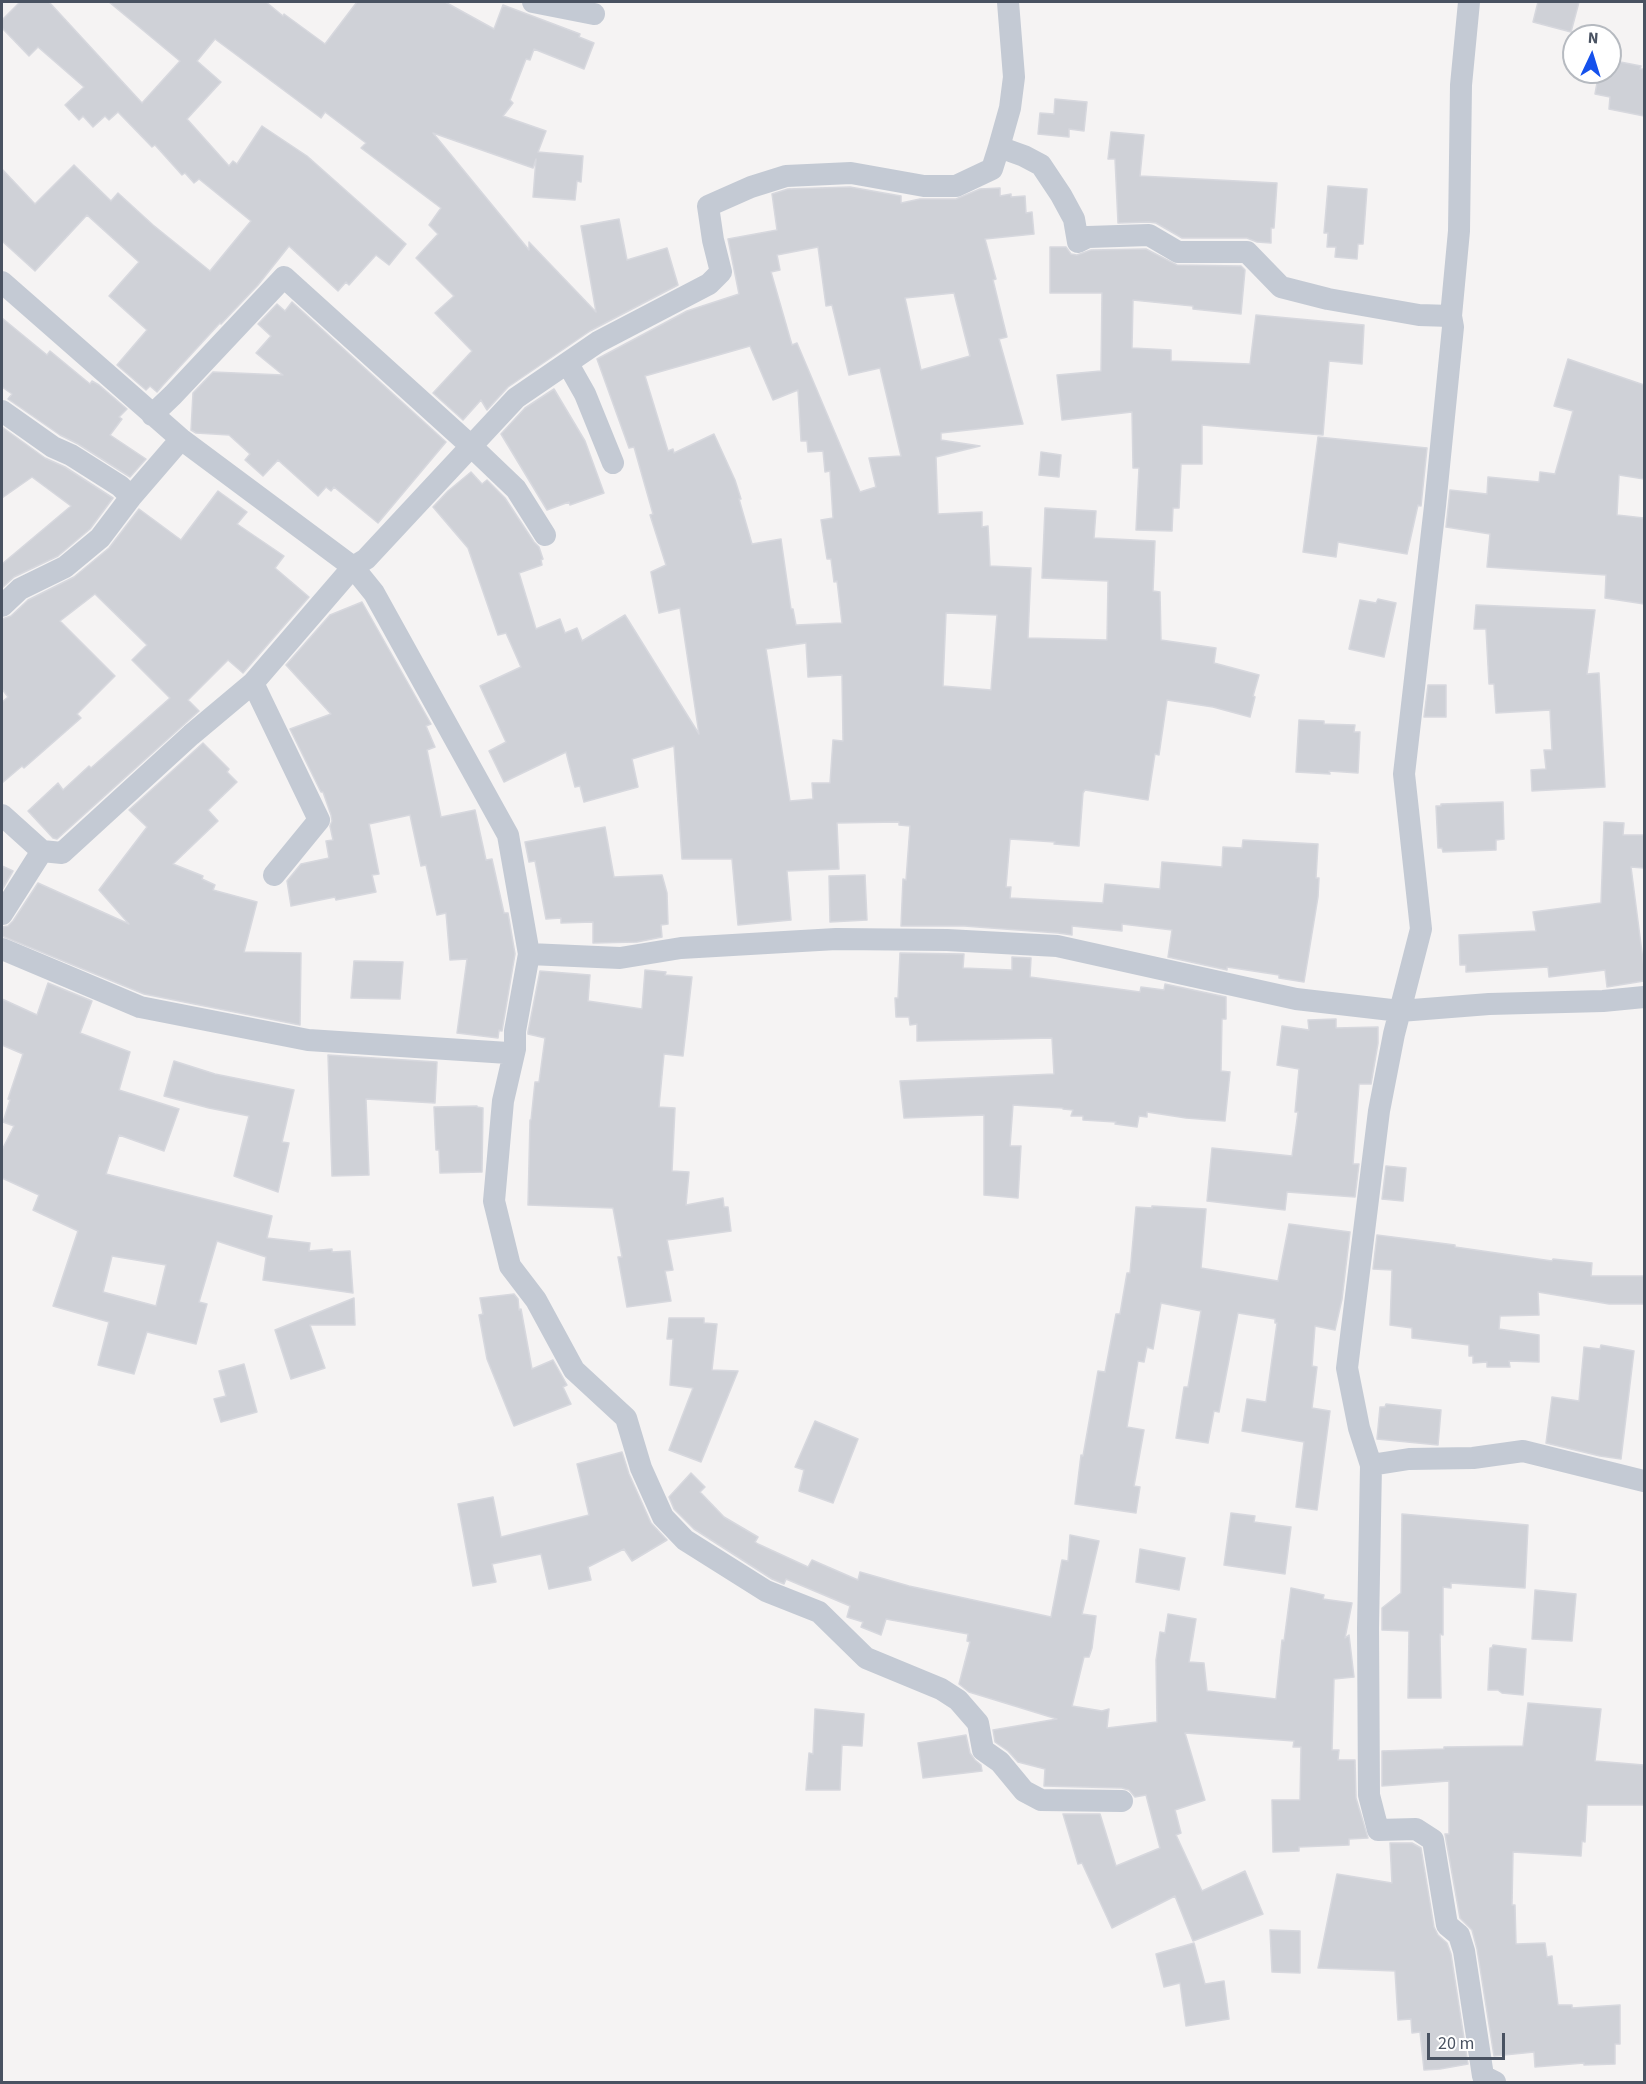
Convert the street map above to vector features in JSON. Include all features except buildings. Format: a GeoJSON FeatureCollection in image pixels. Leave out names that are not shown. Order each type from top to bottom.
{"type":"FeatureCollection","features":[{"type":"Feature","properties":{"kind":"street"},"geometry":{"type":"LineString","coordinates":[[533,2],[594,14]]}},
{"type":"Feature","properties":{"kind":"street"},"geometry":{"type":"LineString","coordinates":[[2,814],[42,851],[62,853],[191,735],[253,683],[353,567],[366,559],[516,398],[598,342],[709,284],[721,272],[712,240],[708,206],[752,187],[786,176],[850,174],[924,186],[956,186],[992,169],[1010,108],[1014,76],[1008,2]]}},
{"type":"Feature","properties":{"kind":"street"},"geometry":{"type":"LineString","coordinates":[[1469,2],[1461,85],[1459,231],[1451,316],[1453,327],[1436,506],[1404,774],[1421,929],[1400,1011],[1379,1111],[1347,1368],[1359,1428],[1371,1465],[1368,1795],[1378,1830],[1416,1829],[1434,1840],[1447,1925],[1459,1935],[1464,1951],[1483,2076],[1495,2082]]}},
{"type":"Feature","properties":{"kind":"street"},"geometry":{"type":"LineString","coordinates":[[999,147],[1041,165],[1074,219],[1078,242],[1088,237],[1149,235],[1178,252],[1247,252],[1281,287],[1328,299],[1419,315],[1451,316]]}},
{"type":"Feature","properties":{"kind":"street"},"geometry":{"type":"LineString","coordinates":[[152,415],[284,277],[516,489],[545,535]]}},
{"type":"Feature","properties":{"kind":"street"},"geometry":{"type":"LineString","coordinates":[[2,282],[181,439],[353,567],[374,593],[508,835],[529,954],[515,1031],[515,1048],[503,1101],[494,1201],[510,1266],[536,1300],[574,1370],[626,1418],[641,1468],[663,1517],[685,1540],[766,1591],[819,1611],[866,1658],[941,1689],[958,1700],[978,1723],[983,1750],[1000,1762],[1024,1791],[1041,1800],[1122,1801]]}},
{"type":"Feature","properties":{"kind":"street"},"geometry":{"type":"LineString","coordinates":[[568,364],[585,394],[613,463]]}},
{"type":"Feature","properties":{"kind":"street"},"geometry":{"type":"LineString","coordinates":[[2,411],[53,447],[71,455],[120,486],[131,497]]}},
{"type":"Feature","properties":{"kind":"street"},"geometry":{"type":"LineString","coordinates":[[2,606],[20,589],[65,567],[100,538],[131,497],[181,439]]}},
{"type":"Feature","properties":{"kind":"street"},"geometry":{"type":"LineString","coordinates":[[253,683],[319,820],[274,875]]}},
{"type":"Feature","properties":{"kind":"street"},"geometry":{"type":"LineString","coordinates":[[2,914],[42,851]]}},
{"type":"Feature","properties":{"kind":"street"},"geometry":{"type":"LineString","coordinates":[[529,954],[620,958],[681,948],[836,939],[947,940],[1057,946],[1296,999],[1400,1011],[1489,1004],[1603,1001],[1644,997]]}},
{"type":"Feature","properties":{"kind":"street"},"geometry":{"type":"LineString","coordinates":[[2,949],[140,1007],[308,1040],[508,1053],[515,1048]]}},
{"type":"Feature","properties":{"kind":"street"},"geometry":{"type":"LineString","coordinates":[[1371,1465],[1409,1459],[1473,1458],[1523,1451],[1644,1481]]}}]}
